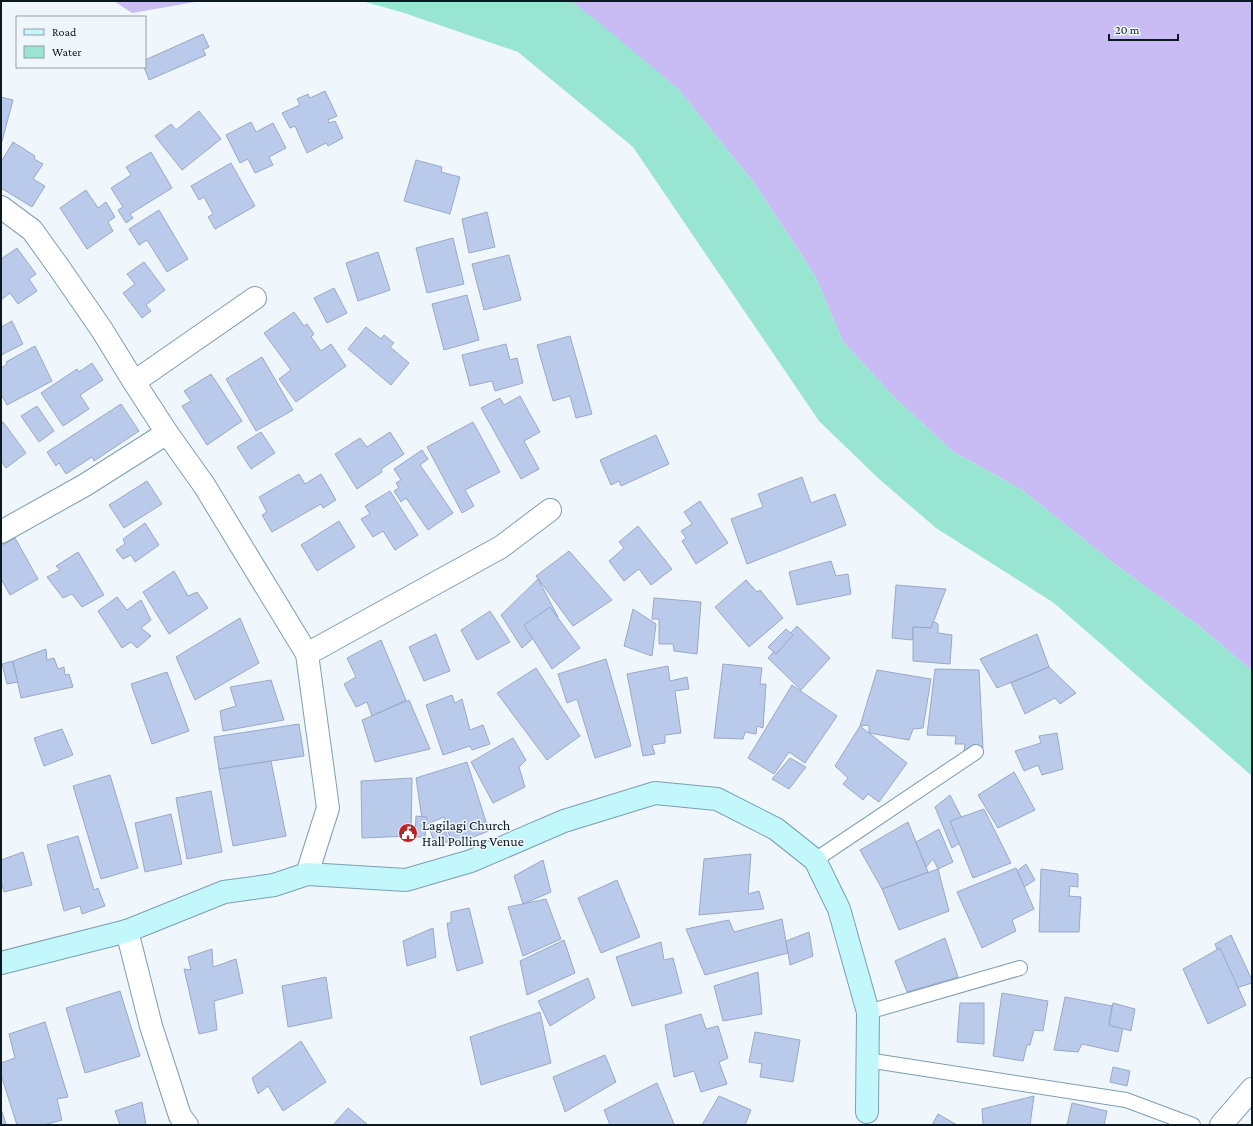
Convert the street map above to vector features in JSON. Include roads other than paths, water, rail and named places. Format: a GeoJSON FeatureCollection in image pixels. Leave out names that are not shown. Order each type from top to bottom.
{"type":"FeatureCollection","features":[{"type":"Feature","properties":{"kind":"street"},"geometry":{"type":"LineString","coordinates":[[1,207],[32,230],[102,330],[167,433],[204,485],[307,654],[328,808],[307,874]]}},
{"type":"Feature","properties":{"kind":"street"},"geometry":{"type":"LineString","coordinates":[[134,382],[255,298]]}},
{"type":"Feature","properties":{"kind":"street"},"geometry":{"type":"LineString","coordinates":[[1,532],[85,485],[167,433]]}},
{"type":"Feature","properties":{"kind":"street"},"geometry":{"type":"LineString","coordinates":[[307,654],[500,547],[550,510]]}},
{"type":"Feature","properties":{"kind":"street"},"geometry":{"type":"LineString","coordinates":[[1,963],[127,931],[224,892],[274,885],[307,874],[406,880],[471,861],[564,821],[655,793],[716,799],[776,829],[815,860],[838,910],[868,1012],[867,1112]]}},
{"type":"Feature","properties":{"kind":"street"},"geometry":{"type":"LineString","coordinates":[[127,931],[150,1026],[180,1116],[187,1125]]}},
{"type":"Feature","properties":{"kind":"street"},"geometry":{"type":"LineString","coordinates":[[1221,1125],[1252,1089]]}},
{"type":"Feature","properties":{"kind":"lane"},"geometry":{"type":"LineString","coordinates":[[815,860],[976,752]]}},
{"type":"Feature","properties":{"kind":"lane"},"geometry":{"type":"LineString","coordinates":[[868,1012],[1020,968]]}},
{"type":"Feature","properties":{"kind":"lane"},"geometry":{"type":"LineString","coordinates":[[868,1060],[1126,1100],[1193,1125]]}},
{"type":"Feature","properties":{"kind":"water"},"geometry":{"type":"Polygon","coordinates":[[[362,1],[571,1],[678,89],[754,183],[815,276],[843,342],[895,398],[952,451],[1022,490],[1112,562],[1199,626],[1252,671],[1252,776],[1054,603],[936,528],[879,479],[819,421],[633,147],[518,52],[401,12],[362,1]]]}},
{"type":"Feature","properties":{"kind":"place","name":"Lagilagi Church Hall Polling Venue"},"geometry":{"type":"Point","coordinates":[408,833]}}]}
